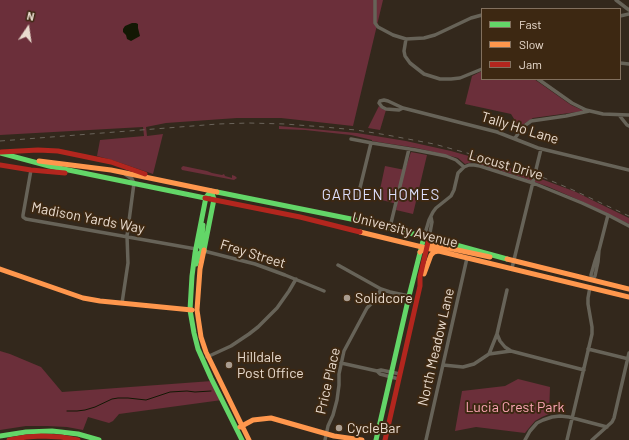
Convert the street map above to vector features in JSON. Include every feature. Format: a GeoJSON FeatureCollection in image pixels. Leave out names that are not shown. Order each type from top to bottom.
{"type":"FeatureCollection","features":[{"type":"Feature","properties":{"kind":"main road"},"geometry":{"type":"LineString","coordinates":[[0,153],[38,150],[71,153],[111,162],[152,176],[192,187]]}},
{"type":"Feature","properties":{"kind":"main road","name":"University Avenue"},"geometry":{"type":"LineString","coordinates":[[0,153],[46,166],[306,218],[629,297]]}},
{"type":"Feature","properties":{"kind":"main road","name":"University Avenue"},"geometry":{"type":"LineString","coordinates":[[33,162],[42,161],[118,171],[353,220],[427,237],[629,290]]}},
{"type":"Feature","properties":{"kind":"main road"},"geometry":{"type":"LineString","coordinates":[[0,165],[31,170],[85,174]]}},
{"type":"Feature","properties":{"kind":"main road"},"geometry":{"type":"LineString","coordinates":[[200,333],[197,310],[199,277],[214,199],[211,191],[206,197],[196,249],[190,310],[198,349],[205,358]]}},
{"type":"Feature","properties":{"kind":"main road"},"geometry":{"type":"LineString","coordinates":[[202,216],[204,226],[201,247],[204,251]]}},
{"type":"Feature","properties":{"kind":"main road"},"geometry":{"type":"LineString","coordinates":[[376,440],[409,296],[427,237]]}},
{"type":"Feature","properties":{"kind":"main road"},"geometry":{"type":"LineString","coordinates":[[424,248],[431,245],[437,245],[482,256],[499,257]]}},
{"type":"Feature","properties":{"kind":"main road"},"geometry":{"type":"LineString","coordinates":[[420,286],[424,248]]}},
{"type":"Feature","properties":{"kind":"main road"},"geometry":{"type":"LineString","coordinates":[[192,281],[199,254],[204,251]]}},
{"type":"Feature","properties":{"kind":"main road"},"geometry":{"type":"LineString","coordinates":[[384,440],[420,286],[431,255],[438,251]]}},
{"type":"Feature","properties":{"kind":"main road"},"geometry":{"type":"LineString","coordinates":[[0,269],[79,297],[100,301],[197,310]]}},
{"type":"Feature","properties":{"kind":"main road"},"geometry":{"type":"LineString","coordinates":[[576,284],[589,284],[592,280]]}},
{"type":"Feature","properties":{"kind":"main road"},"geometry":{"type":"LineString","coordinates":[[590,287],[593,284],[609,284]]}},
{"type":"Feature","properties":{"kind":"main road"},"geometry":{"type":"LineString","coordinates":[[190,310],[194,313],[197,327],[206,352],[205,358],[210,378],[240,428],[249,440]]}},
{"type":"Feature","properties":{"kind":"main road"},"geometry":{"type":"LineString","coordinates":[[240,428],[253,420],[271,418],[326,434],[362,440]]}},
{"type":"Feature","properties":{"kind":"main road"},"geometry":{"type":"LineString","coordinates":[[240,428],[242,440]]}},
{"type":"Feature","properties":{"kind":"main road"},"geometry":{"type":"LineString","coordinates":[[0,436],[26,432],[52,431],[78,434],[99,440]]}},
{"type":"Feature","properties":{"kind":"main road"},"geometry":{"type":"LineString","coordinates":[[9,440],[41,436],[62,437],[78,440]]}},
{"type":"Feature","properties":{"kind":"street"},"geometry":{"type":"LineString","coordinates":[[375,0],[375,22],[378,27],[392,35],[406,39],[424,38],[435,35],[471,18],[481,15]]}},
{"type":"Feature","properties":{"kind":"street"},"geometry":{"type":"LineString","coordinates":[[616,0],[629,10]]}},
{"type":"Feature","properties":{"kind":"street"},"geometry":{"type":"LineString","coordinates":[[406,39],[404,51],[405,56],[410,63],[424,74],[440,79],[451,79],[460,78],[481,69]]}},
{"type":"Feature","properties":{"kind":"street"},"geometry":{"type":"LineString","coordinates":[[539,80],[572,103],[589,111],[605,114],[628,115],[625,122]]}},
{"type":"Feature","properties":{"kind":"street","name":"Tally Ho Lane"},"geometry":{"type":"LineString","coordinates":[[403,108],[399,110],[386,109],[379,103],[380,101],[384,100],[403,108],[483,128],[515,138],[541,149],[629,170]]}},
{"type":"Feature","properties":{"kind":"street"},"geometry":{"type":"LineString","coordinates":[[515,138],[523,127],[531,121],[589,111]]}},
{"type":"Feature","properties":{"kind":"street"},"geometry":{"type":"LineString","coordinates":[[619,115],[629,126]]}},
{"type":"Feature","properties":{"kind":"street","name":"Locust Drive"},"geometry":{"type":"LineString","coordinates":[[351,139],[452,158],[464,167],[469,165],[480,166],[533,183],[582,203],[629,226]]}},
{"type":"Feature","properties":{"kind":"street"},"geometry":{"type":"LineString","coordinates":[[357,200],[371,143]]}},
{"type":"Feature","properties":{"kind":"street"},"geometry":{"type":"LineString","coordinates":[[391,223],[409,149]]}},
{"type":"Feature","properties":{"kind":"street"},"geometry":{"type":"LineString","coordinates":[[512,268],[541,149]]}},
{"type":"Feature","properties":{"kind":"street"},"geometry":{"type":"LineString","coordinates":[[427,237],[434,210],[451,196],[458,173],[464,167]]}},
{"type":"Feature","properties":{"kind":"street","name":"Madison Yards Way"},"geometry":{"type":"LineString","coordinates":[[31,170],[23,214],[23,217],[26,219],[196,249]]}},
{"type":"Feature","properties":{"kind":"street"},"geometry":{"type":"LineString","coordinates":[[118,171],[134,180],[127,236],[128,263],[122,303]]}},
{"type":"Feature","properties":{"kind":"street"},"geometry":{"type":"LineString","coordinates":[[134,183],[137,179],[151,178]]}},
{"type":"Feature","properties":{"kind":"street"},"geometry":{"type":"LineString","coordinates":[[592,280],[597,269],[599,250],[608,215]]}},
{"type":"Feature","properties":{"kind":"street","name":"Frey Street"},"geometry":{"type":"LineString","coordinates":[[204,251],[255,264],[324,291]]}},
{"type":"Feature","properties":{"kind":"street","name":"North Meadow Lane"},"geometry":{"type":"LineString","coordinates":[[426,440],[467,258]]}},
{"type":"Feature","properties":{"kind":"street"},"geometry":{"type":"LineString","coordinates":[[338,265],[381,289],[409,296]]}},
{"type":"Feature","properties":{"kind":"street"},"geometry":{"type":"LineString","coordinates":[[205,358],[231,346],[258,327],[277,308],[296,279]]}},
{"type":"Feature","properties":{"kind":"street"},"geometry":{"type":"LineString","coordinates":[[567,440],[592,330],[588,304],[590,287]]}},
{"type":"Feature","properties":{"kind":"street","name":"Price Place"},"geometry":{"type":"LineString","coordinates":[[325,440],[328,426],[338,400],[339,374],[345,349],[367,308],[376,299],[381,289]]}},
{"type":"Feature","properties":{"kind":"street"},"geometry":{"type":"LineString","coordinates":[[443,365],[457,367],[468,366],[479,362],[489,354],[497,334],[506,290]]}},
{"type":"Feature","properties":{"kind":"street"},"geometry":{"type":"LineString","coordinates":[[497,334],[500,341],[511,351],[584,370]]}},
{"type":"Feature","properties":{"kind":"street"},"geometry":{"type":"LineString","coordinates":[[588,349],[628,358]]}},
{"type":"Feature","properties":{"kind":"street"},"geometry":{"type":"LineString","coordinates":[[489,354],[511,351]]}},
{"type":"Feature","properties":{"kind":"street"},"geometry":{"type":"LineString","coordinates":[[592,440],[608,427],[616,414],[629,353]]}},
{"type":"Feature","properties":{"kind":"street"},"geometry":{"type":"LineString","coordinates":[[341,363],[377,371],[381,370],[391,375],[399,376]]}},
{"type":"Feature","properties":{"kind":"street"},"geometry":{"type":"LineString","coordinates":[[525,440],[533,428],[543,420],[552,417],[560,416],[573,418],[608,427]]}},
{"type":"Feature","properties":{"kind":"green space"},"geometry":{"type":"Polygon","coordinates":[[[0,0],[383,0],[353,126],[281,118],[237,118],[166,123],[146,127],[147,136],[163,134],[153,174],[97,156],[100,140],[144,136],[143,127],[0,135],[0,0]]]}},
{"type":"Feature","properties":{"kind":"green space"},"geometry":{"type":"Polygon","coordinates":[[[481,72],[481,80],[535,80],[571,105],[584,111],[533,118],[519,127],[511,114],[465,104],[472,76],[481,72]]]}},
{"type":"Feature","properties":{"kind":"green space"},"geometry":{"type":"Polygon","coordinates":[[[379,106],[386,110],[380,130],[368,128],[379,106]]]}},
{"type":"Feature","properties":{"kind":"green space"},"geometry":{"type":"Polygon","coordinates":[[[279,126],[357,133],[406,141],[451,151],[504,166],[576,192],[629,218],[629,224],[549,187],[476,163],[472,162],[465,164],[458,158],[447,155],[417,148],[372,141],[351,135],[279,129],[279,126]]]}},
{"type":"Feature","properties":{"kind":"green space"},"geometry":{"type":"Polygon","coordinates":[[[411,152],[427,155],[413,214],[396,210],[397,204],[378,199],[385,166],[405,170],[411,152]]]}},
{"type":"Feature","properties":{"kind":"green space"},"geometry":{"type":"Polygon","coordinates":[[[183,166],[222,175],[224,174],[225,176],[232,178],[232,175],[237,178],[234,180],[182,170],[181,168],[183,166]]]}},
{"type":"Feature","properties":{"kind":"green space"},"geometry":{"type":"Polygon","coordinates":[[[0,351],[41,367],[62,392],[212,381],[222,400],[119,414],[109,423],[88,417],[83,430],[67,427],[26,426],[0,430],[0,351]]]}},
{"type":"Feature","properties":{"kind":"green space","name":"Lucia Crest Park"},"geometry":{"type":"Polygon","coordinates":[[[518,379],[550,387],[549,414],[535,421],[525,433],[476,427],[455,431],[462,391],[505,386],[518,379]]]}},
{"type":"Feature","properties":{"kind":"shaded area"},"geometry":{"type":"Polygon","coordinates":[[[132,23],[138,24],[140,36],[131,41],[127,39],[123,29],[125,26],[132,23]]]}},
{"type":"Feature","properties":{"kind":"waterway"},"geometry":{"type":"LineString","coordinates":[[67,411],[85,410],[118,398],[146,400],[170,392],[211,391]]}},
{"type":"Feature","properties":{"kind":"railway"},"geometry":{"type":"LineString","coordinates":[[0,141],[218,124],[249,123],[285,124],[356,130],[434,144],[502,163],[535,174],[629,216]]}},
{"type":"Feature","properties":{"kind":"traffic: fast"},"geometry":{"type":"LineString","coordinates":[[0,153],[49,166],[205,198]]}},
{"type":"Feature","properties":{"kind":"traffic: fast"},"geometry":{"type":"LineString","coordinates":[[204,250],[214,199],[211,191],[206,197],[195,253],[190,310],[198,349],[242,440]]}},
{"type":"Feature","properties":{"kind":"traffic: fast"},"geometry":{"type":"LineString","coordinates":[[217,192],[356,220],[507,259]]}},
{"type":"Feature","properties":{"kind":"traffic: fast"},"geometry":{"type":"LineString","coordinates":[[203,225],[201,247],[204,251]]}},
{"type":"Feature","properties":{"kind":"traffic: fast"},"geometry":{"type":"LineString","coordinates":[[376,440],[424,237]]}},
{"type":"Feature","properties":{"kind":"traffic: fast"},"geometry":{"type":"LineString","coordinates":[[196,264],[199,254],[204,251]]}},
{"type":"Feature","properties":{"kind":"traffic: fast"},"geometry":{"type":"LineString","coordinates":[[0,436],[26,432],[52,431],[78,434],[99,440]]}},
{"type":"Feature","properties":{"kind":"traffic: slow"},"geometry":{"type":"LineString","coordinates":[[39,161],[111,170],[217,192]]}},
{"type":"Feature","properties":{"kind":"traffic: slow"},"geometry":{"type":"LineString","coordinates":[[360,232],[629,297]]}},
{"type":"Feature","properties":{"kind":"traffic: slow"},"geometry":{"type":"LineString","coordinates":[[420,252],[427,247],[434,245],[490,257]]}},
{"type":"Feature","properties":{"kind":"traffic: slow"},"geometry":{"type":"LineString","coordinates":[[204,250],[200,269],[197,310],[201,337],[206,352],[249,440]]}},
{"type":"Feature","properties":{"kind":"traffic: slow"},"geometry":{"type":"LineString","coordinates":[[424,274],[431,255],[438,251]]}},
{"type":"Feature","properties":{"kind":"traffic: slow"},"geometry":{"type":"LineString","coordinates":[[507,259],[629,289]]}},
{"type":"Feature","properties":{"kind":"traffic: slow"},"geometry":{"type":"LineString","coordinates":[[0,269],[83,298],[192,310]]}},
{"type":"Feature","properties":{"kind":"traffic: slow"},"geometry":{"type":"LineString","coordinates":[[240,427],[253,420],[271,418],[334,436],[362,440]]}},
{"type":"Feature","properties":{"kind":"traffic: jam"},"geometry":{"type":"LineString","coordinates":[[1,152],[38,150],[58,151],[111,162],[145,174]]}},
{"type":"Feature","properties":{"kind":"traffic: jam"},"geometry":{"type":"LineString","coordinates":[[0,165],[65,173]]}},
{"type":"Feature","properties":{"kind":"traffic: jam"},"geometry":{"type":"LineString","coordinates":[[205,198],[300,217],[360,232]]}},
{"type":"Feature","properties":{"kind":"traffic: jam"},"geometry":{"type":"LineString","coordinates":[[385,440],[420,286],[420,277],[429,238]]}},
{"type":"Feature","properties":{"kind":"traffic: jam"},"geometry":{"type":"LineString","coordinates":[[9,440],[41,436],[78,440]]}},
{"type":"Feature","properties":{"kind":"place","name":"Solidcore"},"geometry":{"type":"Point","coordinates":[347,298]}},
{"type":"Feature","properties":{"kind":"place","name":"Hilldale Post Office"},"geometry":{"type":"Point","coordinates":[229,365]}},
{"type":"Feature","properties":{"kind":"place","name":"CycleBar"},"geometry":{"type":"Point","coordinates":[339,428]}},
{"type":"Feature","properties":{"kind":"district","name":"GARDEN HOMES"},"geometry":{"type":"Point","coordinates":[381,195]}}]}
